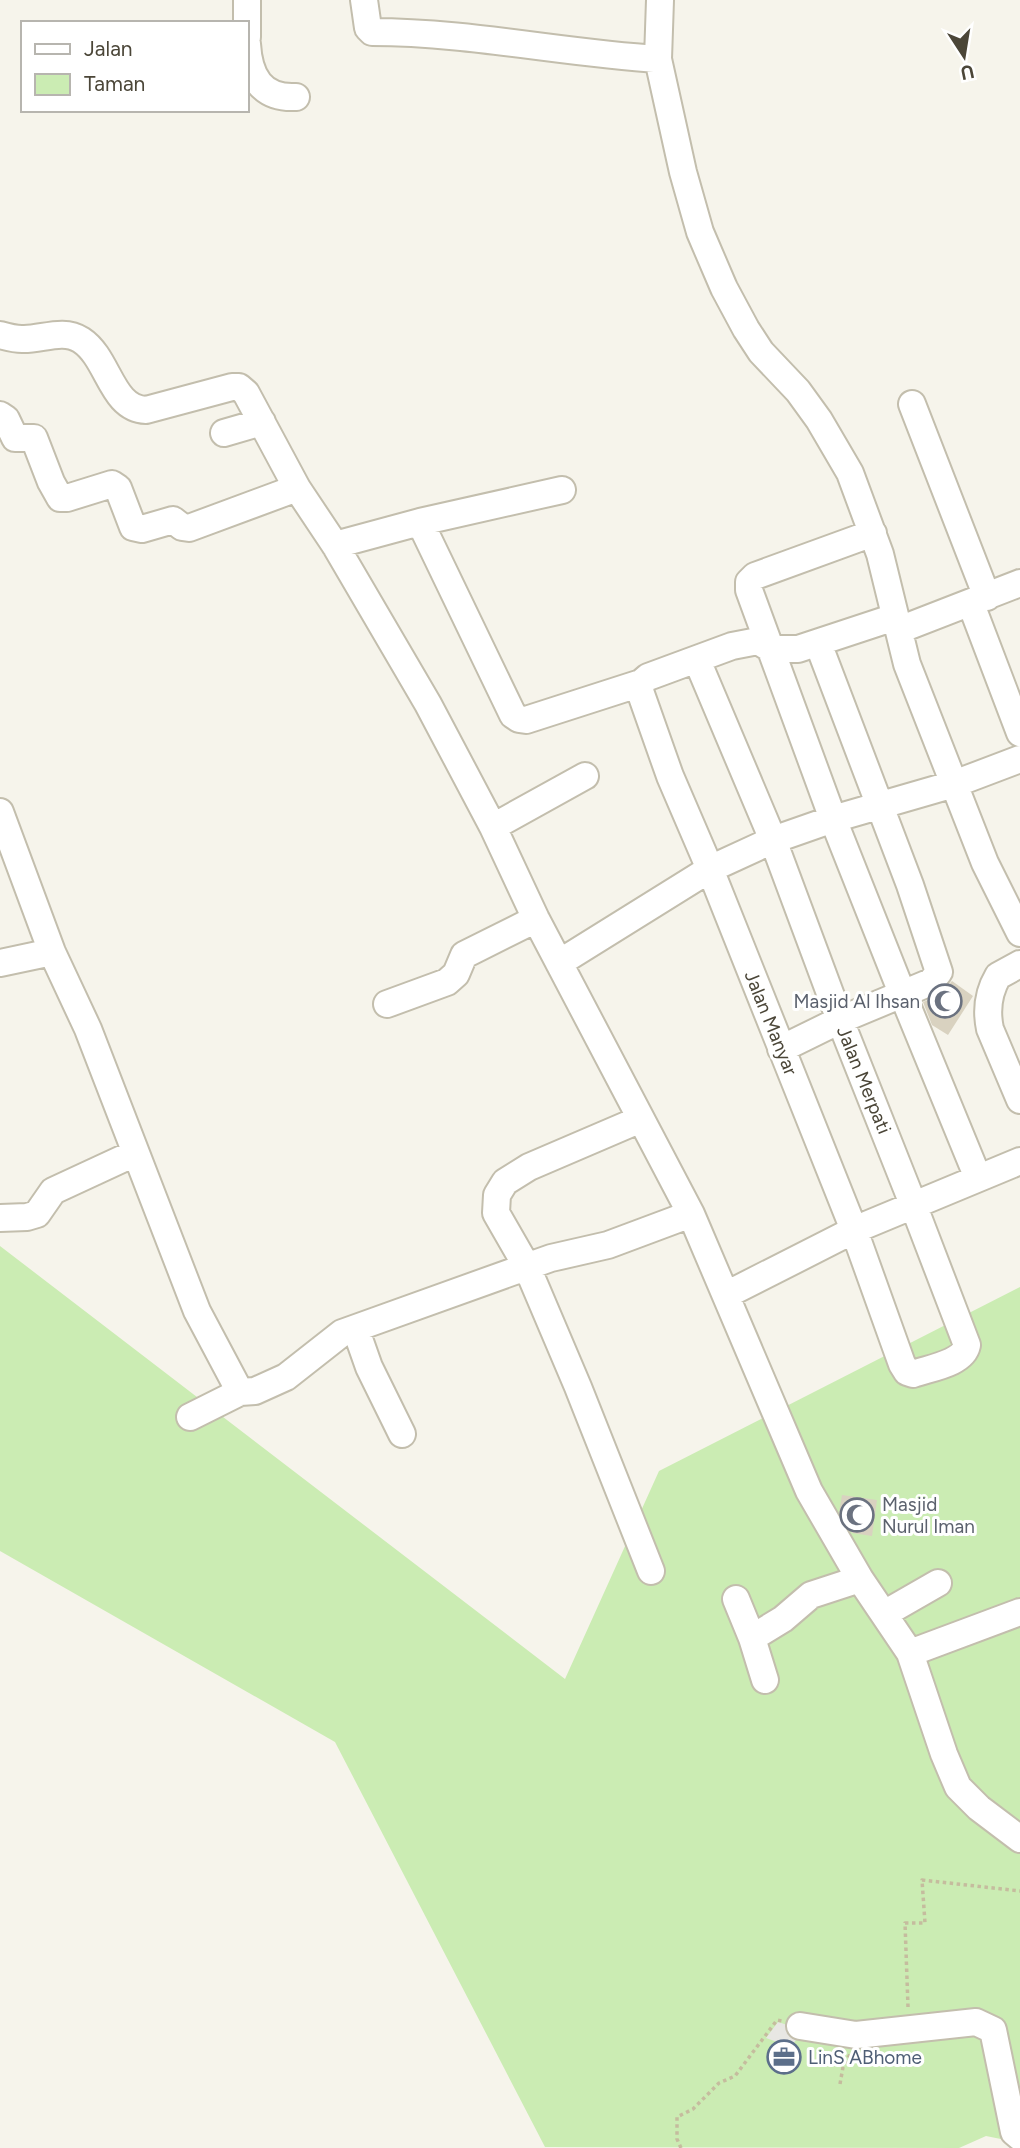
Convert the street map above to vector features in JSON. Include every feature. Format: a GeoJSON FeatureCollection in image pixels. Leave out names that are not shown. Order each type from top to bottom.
{"type":"FeatureCollection","features":[{"type":"Feature","properties":{"kind":"street"},"geometry":{"type":"LineString","coordinates":[[247,0],[247,21]]}},
{"type":"Feature","properties":{"kind":"street"},"geometry":{"type":"LineString","coordinates":[[364,0],[368,27],[372,32],[404,31],[575,53],[658,59]]}},
{"type":"Feature","properties":{"kind":"street"},"geometry":{"type":"LineString","coordinates":[[660,0],[658,59],[683,172],[700,232],[724,288],[746,329],[761,352],[799,391],[850,473],[873,533],[907,664],[985,863],[1020,933]]}},
{"type":"Feature","properties":{"kind":"street"},"geometry":{"type":"LineString","coordinates":[[248,52],[250,69],[272,96],[296,97]]}},
{"type":"Feature","properties":{"kind":"street"},"geometry":{"type":"LineString","coordinates":[[0,335],[25,339],[70,335],[82,340],[104,366],[120,397],[128,406],[137,410],[146,410],[232,387],[239,387],[246,393],[297,488],[335,545],[428,704],[493,827],[559,964],[691,1214],[808,1490],[859,1579],[909,1653],[958,1787],[979,1808],[1020,1839]]}},
{"type":"Feature","properties":{"kind":"street"},"geometry":{"type":"LineString","coordinates":[[912,404],[979,601],[1020,733]]}},
{"type":"Feature","properties":{"kind":"street"},"geometry":{"type":"LineString","coordinates":[[0,415],[6,419],[15,438],[34,438],[60,498],[112,484],[118,488],[133,527],[142,528],[173,520],[182,527],[190,528],[297,488]]}},
{"type":"Feature","properties":{"kind":"street"},"geometry":{"type":"LineString","coordinates":[[224,433],[262,422]]}},
{"type":"Feature","properties":{"kind":"street"},"geometry":{"type":"LineString","coordinates":[[335,545],[562,489]]}},
{"type":"Feature","properties":{"kind":"street"},"geometry":{"type":"LineString","coordinates":[[420,522],[513,715],[526,720],[641,683],[648,677],[732,646],[758,641],[771,649],[799,649],[979,601],[1020,583]]}},
{"type":"Feature","properties":{"kind":"street"},"geometry":{"type":"LineString","coordinates":[[873,533],[755,576],[749,582],[749,590],[833,819],[978,1178]]}},
{"type":"Feature","properties":{"kind":"street"},"geometry":{"type":"LineString","coordinates":[[781,1049],[840,1020],[931,982],[939,967],[818,643]]}},
{"type":"Feature","properties":{"kind":"street","name":"Jalan Merpati"},"geometry":{"type":"LineString","coordinates":[[697,660],[773,840],[967,1345],[959,1358],[913,1374],[907,1372],[902,1364]]}},
{"type":"Feature","properties":{"kind":"street","name":"Jalan Manyar"},"geometry":{"type":"LineString","coordinates":[[641,683],[640,691],[670,776],[710,869],[854,1230],[902,1364]]}},
{"type":"Feature","properties":{"kind":"street"},"geometry":{"type":"LineString","coordinates":[[559,964],[710,869],[773,840],[833,819],[954,784],[1020,759]]}},
{"type":"Feature","properties":{"kind":"street"},"geometry":{"type":"LineString","coordinates":[[493,827],[585,776]]}},
{"type":"Feature","properties":{"kind":"street"},"geometry":{"type":"LineString","coordinates":[[0,812],[52,952],[88,1029],[197,1311],[240,1392]]}},
{"type":"Feature","properties":{"kind":"street"},"geometry":{"type":"LineString","coordinates":[[387,1004],[446,982],[456,974],[464,955],[536,919]]}},
{"type":"Feature","properties":{"kind":"street"},"geometry":{"type":"LineString","coordinates":[[0,963],[52,952]]}},
{"type":"Feature","properties":{"kind":"street"},"geometry":{"type":"LineString","coordinates":[[1020,964],[998,976],[988,1001],[988,1017],[990,1029],[1020,1100]]}},
{"type":"Feature","properties":{"kind":"street"},"geometry":{"type":"LineString","coordinates":[[641,1119],[529,1167],[505,1182],[497,1195],[496,1213],[527,1267],[651,1571]]}},
{"type":"Feature","properties":{"kind":"street"},"geometry":{"type":"LineString","coordinates":[[0,1218],[37,1214],[53,1191],[135,1153]]}},
{"type":"Feature","properties":{"kind":"street"},"geometry":{"type":"LineString","coordinates":[[726,1295],[854,1230],[1020,1161]]}},
{"type":"Feature","properties":{"kind":"street"},"geometry":{"type":"LineString","coordinates":[[190,1417],[240,1392],[255,1391],[286,1377],[342,1333],[551,1258],[608,1245],[691,1214]]}},
{"type":"Feature","properties":{"kind":"street"},"geometry":{"type":"LineString","coordinates":[[356,1330],[369,1367],[402,1434]]}},
{"type":"Feature","properties":{"kind":"street"},"geometry":{"type":"LineString","coordinates":[[752,1638],[783,1619],[811,1595],[859,1579]]}},
{"type":"Feature","properties":{"kind":"street"},"geometry":{"type":"LineString","coordinates":[[884,1614],[938,1583]]}},
{"type":"Feature","properties":{"kind":"street"},"geometry":{"type":"LineString","coordinates":[[736,1600],[765,1680]]}},
{"type":"Feature","properties":{"kind":"street"},"geometry":{"type":"LineString","coordinates":[[909,1653],[1020,1612]]}},
{"type":"Feature","properties":{"kind":"street"},"geometry":{"type":"LineString","coordinates":[[800,2026],[856,2035],[976,2022],[993,2030],[1014,2132],[1020,2137]]}},
{"type":"Feature","properties":{"kind":"path"},"geometry":{"type":"LineString","coordinates":[[909,2029],[905,1923],[925,1923],[922,1880],[1020,1891]]}},
{"type":"Feature","properties":{"kind":"path"},"geometry":{"type":"LineString","coordinates":[[681,2148],[677,2139],[677,2118],[693,2109],[719,2083],[735,2076],[777,2020],[800,2026]]}},
{"type":"Feature","properties":{"kind":"path"},"geometry":{"type":"LineString","coordinates":[[840,2084],[843,2067],[856,2035]]}},
{"type":"Feature","properties":{"kind":"green space"},"geometry":{"type":"Polygon","coordinates":[[[0,1246],[565,1679],[659,1471],[1020,1287],[1020,2143],[986,2136],[959,2148],[545,2147],[335,1742],[0,1551],[0,1246]]]}},
{"type":"Feature","properties":{"kind":"shaded area"},"geometry":{"type":"Polygon","coordinates":[[[778,2022],[803,2030],[791,2047],[766,2038],[778,2022]]]}},
{"type":"Feature","properties":{"kind":"building","name":"Masjid Al Ihsan"},"geometry":{"type":"Polygon","coordinates":[[[952,981],[973,996],[948,1035],[932,1025],[923,1002],[938,996],[952,981]]]}},
{"type":"Feature","properties":{"kind":"building","name":"Masjid Nurul Iman"},"geometry":{"type":"Polygon","coordinates":[[[842,1495],[877,1500],[872,1536],[852,1533],[839,1512],[842,1495]]]}},
{"type":"Feature","properties":{"kind":"place","name":"Masjid Al Ihsan"},"geometry":{"type":"Point","coordinates":[945,1001]}},
{"type":"Feature","properties":{"kind":"place","name":"Masjid Nurul Iman"},"geometry":{"type":"Point","coordinates":[857,1515]}},
{"type":"Feature","properties":{"kind":"place","name":"LinS ABhome"},"geometry":{"type":"Point","coordinates":[784,2057]}}]}
